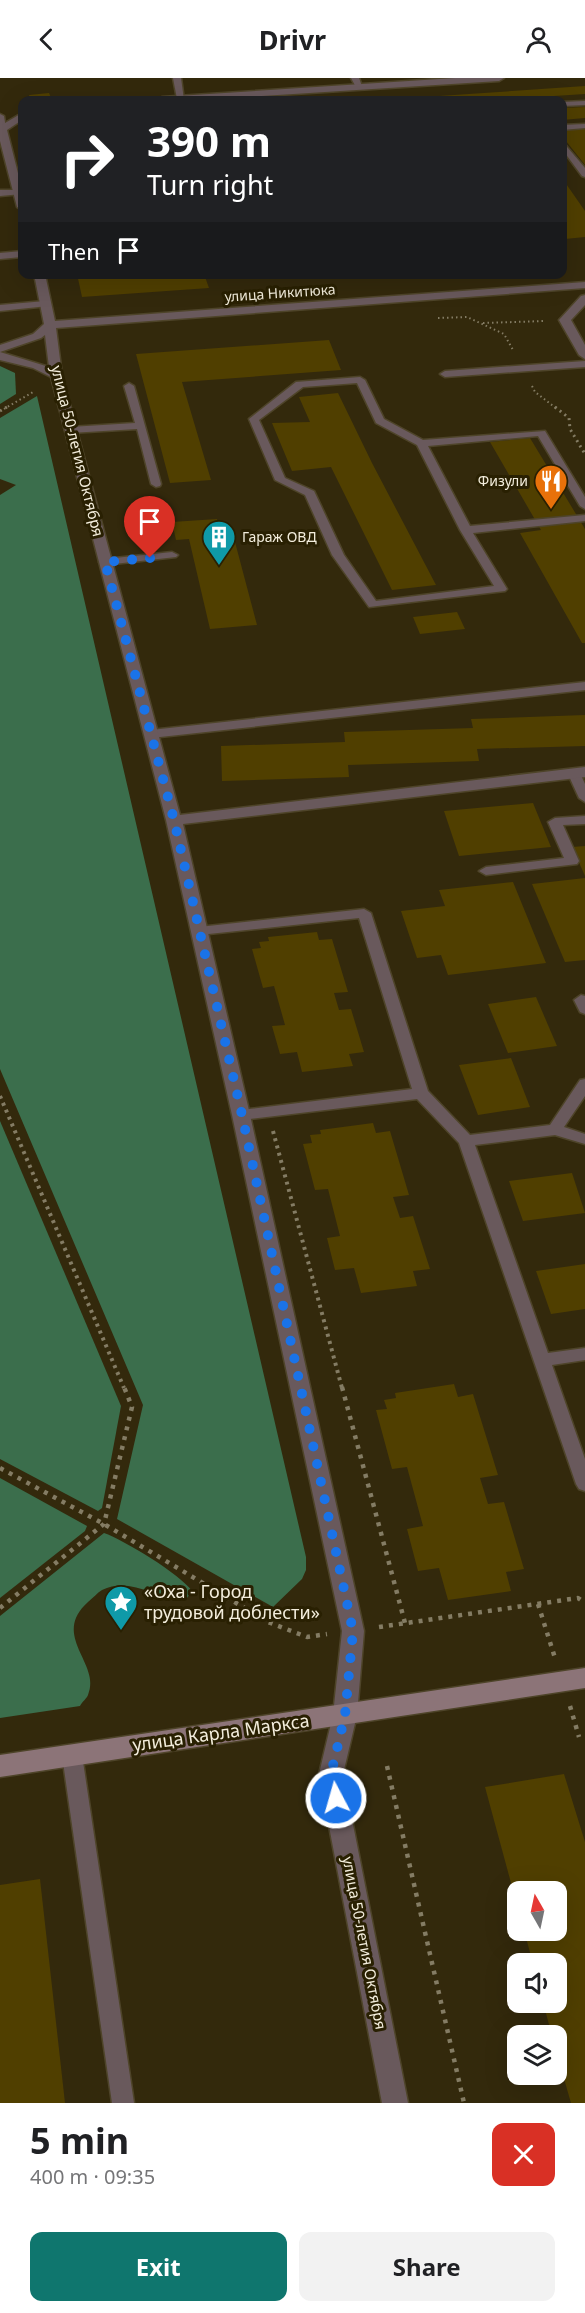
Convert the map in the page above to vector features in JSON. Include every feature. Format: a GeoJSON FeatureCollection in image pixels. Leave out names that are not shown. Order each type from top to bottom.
{"type":"FeatureCollection","features":[{"type":"Feature","properties":{"kind":"street"},"geometry":{"type":"LineString","coordinates":[[214,96],[357,83],[499,78]]}},
{"type":"Feature","properties":{"kind":"street"},"geometry":{"type":"LineString","coordinates":[[18,119],[2,129],[18,189]]}},
{"type":"Feature","properties":{"kind":"street","name":"улица 50-летия Октября"},"geometry":{"type":"LineString","coordinates":[[40,279],[50,325],[56,375],[174,820],[242,1115],[353,1631],[345,1715],[331,1774],[395,2103]]}},
{"type":"Feature","properties":{"kind":"street","name":"улица Никитюка"},"geometry":{"type":"LineString","coordinates":[[50,325],[585,285]]}},
{"type":"Feature","properties":{"kind":"street"},"geometry":{"type":"LineString","coordinates":[[585,298],[565,320],[585,355]]}},
{"type":"Feature","properties":{"kind":"street"},"geometry":{"type":"LineString","coordinates":[[0,349],[37,336],[50,325]]}},
{"type":"Feature","properties":{"kind":"street"},"geometry":{"type":"LineString","coordinates":[[0,356],[37,365],[56,375]]}},
{"type":"Feature","properties":{"kind":"street"},"geometry":{"type":"LineString","coordinates":[[174,820],[579,773]]}},
{"type":"Feature","properties":{"kind":"street","name":"улица Карла Маркса"},"geometry":{"type":"LineString","coordinates":[[0,1767],[585,1678]]}},
{"type":"Feature","properties":{"kind":"lane"},"geometry":{"type":"LineString","coordinates":[[177,78],[180,96]]}},
{"type":"Feature","properties":{"kind":"lane"},"geometry":{"type":"LineString","coordinates":[[567,104],[585,103]]}},
{"type":"Feature","properties":{"kind":"lane"},"geometry":{"type":"LineString","coordinates":[[0,116],[2,129]]}},
{"type":"Feature","properties":{"kind":"lane"},"geometry":{"type":"LineString","coordinates":[[567,128],[585,126]]}},
{"type":"Feature","properties":{"kind":"lane"},"geometry":{"type":"LineString","coordinates":[[567,150],[585,174]]}},
{"type":"Feature","properties":{"kind":"lane"},"geometry":{"type":"LineString","coordinates":[[0,193],[18,193]]}},
{"type":"Feature","properties":{"kind":"lane"},"geometry":{"type":"LineString","coordinates":[[0,256],[18,254]]}},
{"type":"Feature","properties":{"kind":"lane"},"geometry":{"type":"LineString","coordinates":[[0,308],[45,304]]}},
{"type":"Feature","properties":{"kind":"lane"},"geometry":{"type":"LineString","coordinates":[[445,374],[585,364]]}},
{"type":"Feature","properties":{"kind":"lane"},"geometry":{"type":"LineString","coordinates":[[421,443],[466,530],[501,589],[373,605],[338,555],[310,493],[280,480],[254,419],[300,384],[360,380],[380,421],[421,443],[541,433],[585,506]]}},
{"type":"Feature","properties":{"kind":"lane"},"geometry":{"type":"LineString","coordinates":[[129,386],[156,484]]}},
{"type":"Feature","properties":{"kind":"lane"},"geometry":{"type":"LineString","coordinates":[[70,430],[141,426]]}},
{"type":"Feature","properties":{"kind":"lane"},"geometry":{"type":"LineString","coordinates":[[466,530],[585,518]]}},
{"type":"Feature","properties":{"kind":"lane"},"geometry":{"type":"LineString","coordinates":[[105,562],[172,555]]}},
{"type":"Feature","properties":{"kind":"lane"},"geometry":{"type":"LineString","coordinates":[[151,734],[585,686]]}},
{"type":"Feature","properties":{"kind":"lane"},"geometry":{"type":"LineString","coordinates":[[579,773],[585,798]]}},
{"type":"Feature","properties":{"kind":"lane"},"geometry":{"type":"LineString","coordinates":[[486,871],[572,861],[555,822],[585,820]]}},
{"type":"Feature","properties":{"kind":"lane"},"geometry":{"type":"LineString","coordinates":[[199,931],[364,913],[421,1092],[466,1141],[585,1484]]}},
{"type":"Feature","properties":{"kind":"lane"},"geometry":{"type":"LineString","coordinates":[[555,1130],[585,1084]]}},
{"type":"Feature","properties":{"kind":"lane"},"geometry":{"type":"LineString","coordinates":[[242,1115],[421,1092]]}},
{"type":"Feature","properties":{"kind":"lane"},"geometry":{"type":"LineString","coordinates":[[466,1141],[555,1130],[585,1138]]}},
{"type":"Feature","properties":{"kind":"lane"},"geometry":{"type":"LineString","coordinates":[[542,1360],[585,1354]]}},
{"type":"Feature","properties":{"kind":"lane"},"geometry":{"type":"LineString","coordinates":[[72,1755],[123,2103]]}},
{"type":"Feature","properties":{"kind":"path"},"geometry":{"type":"LineString","coordinates":[[479,323],[565,320]]}},
{"type":"Feature","properties":{"kind":"path"},"geometry":{"type":"LineString","coordinates":[[0,411],[33,392]]}},
{"type":"Feature","properties":{"kind":"path"},"geometry":{"type":"LineString","coordinates":[[0,1096],[132,1407],[104,1524],[0,1608]]}},
{"type":"Feature","properties":{"kind":"path"},"geometry":{"type":"LineString","coordinates":[[268,1111],[405,1623]]}},
{"type":"Feature","properties":{"kind":"path"},"geometry":{"type":"LineString","coordinates":[[0,1468],[104,1524],[268,1622],[307,1637],[578,1598],[585,1603]]}},
{"type":"Feature","properties":{"kind":"path"},"geometry":{"type":"LineString","coordinates":[[387,1766],[464,2103]]}},
{"type":"Feature","properties":{"kind":"green space"},"geometry":{"type":"Polygon","coordinates":[[[0,366],[15,373],[16,394],[0,404],[0,366]]]}},
{"type":"Feature","properties":{"kind":"green space"},"geometry":{"type":"Polygon","coordinates":[[[37,396],[306,1557],[306,1570],[302,1579],[273,1607],[117,1519],[143,1405],[0,1069],[0,495],[16,485],[0,479],[0,418],[37,396]]]}},
{"type":"Feature","properties":{"kind":"green space"},"geometry":{"type":"Polygon","coordinates":[[[0,1121],[121,1406],[102,1508],[98,1511],[0,1459],[0,1121]]]}},
{"type":"Feature","properties":{"kind":"green space"},"geometry":{"type":"Polygon","coordinates":[[[0,1478],[87,1526],[85,1531],[0,1598],[0,1478]]]}},
{"type":"Feature","properties":{"kind":"green space"},"geometry":{"type":"Polygon","coordinates":[[[104,1533],[151,1558],[192,1591],[187,1598],[176,1598],[124,1585],[102,1590],[78,1614],[74,1627],[79,1650],[89,1672],[90,1683],[88,1695],[80,1706],[0,1718],[0,1616],[104,1533]]]}},
{"type":"Feature","properties":{"kind":"building"},"geometry":{"type":"Polygon","coordinates":[[[585,86],[585,94],[439,96],[585,86]]]}},
{"type":"Feature","properties":{"kind":"building"},"geometry":{"type":"Polygon","coordinates":[[[49,93],[50,96],[29,96],[49,93]]]}},
{"type":"Feature","properties":{"kind":"building"},"geometry":{"type":"Polygon","coordinates":[[[585,107],[585,118],[567,120],[567,108],[585,107]]]}},
{"type":"Feature","properties":{"kind":"building"},"geometry":{"type":"Polygon","coordinates":[[[585,128],[585,165],[567,142],[567,130],[585,128]]]}},
{"type":"Feature","properties":{"kind":"building"},"geometry":{"type":"Polygon","coordinates":[[[567,185],[585,211],[585,237],[567,239],[567,185]]]}},
{"type":"Feature","properties":{"kind":"building"},"geometry":{"type":"Polygon","coordinates":[[[78,279],[206,279],[209,288],[82,297],[78,279]]]}},
{"type":"Feature","properties":{"kind":"building"},"geometry":{"type":"Polygon","coordinates":[[[329,340],[341,370],[182,382],[211,480],[170,483],[136,354],[329,340]]]}},
{"type":"Feature","properties":{"kind":"building"},"geometry":{"type":"Polygon","coordinates":[[[338,393],[436,585],[392,590],[331,467],[292,471],[272,423],[310,422],[299,397],[338,393]]]}},
{"type":"Feature","properties":{"kind":"building"},"geometry":{"type":"Polygon","coordinates":[[[530,438],[585,529],[585,643],[582,643],[520,533],[541,530],[490,442],[530,438]]]}},
{"type":"Feature","properties":{"kind":"building","name":"Гараж ОВД"},"geometry":{"type":"Polygon","coordinates":[[[217,519],[219,527],[231,527],[257,625],[210,629],[189,539],[176,540],[172,522],[217,519]]]}},
{"type":"Feature","properties":{"kind":"building"},"geometry":{"type":"Polygon","coordinates":[[[457,612],[465,629],[420,634],[413,617],[457,612]]]}},
{"type":"Feature","properties":{"kind":"building"},"geometry":{"type":"Polygon","coordinates":[[[585,715],[585,746],[477,749],[479,761],[348,765],[349,777],[222,781],[221,746],[345,742],[344,732],[473,728],[471,719],[585,715]]]}},
{"type":"Feature","properties":{"kind":"building"},"geometry":{"type":"Polygon","coordinates":[[[533,803],[551,847],[459,856],[444,811],[533,803]]]}},
{"type":"Feature","properties":{"kind":"building"},"geometry":{"type":"Polygon","coordinates":[[[585,846],[585,876],[572,847],[585,846]]]}},
{"type":"Feature","properties":{"kind":"building"},"geometry":{"type":"Polygon","coordinates":[[[585,878],[585,960],[565,962],[532,884],[585,878]]]}},
{"type":"Feature","properties":{"kind":"building"},"geometry":{"type":"Polygon","coordinates":[[[513,882],[546,963],[448,975],[441,955],[417,958],[401,911],[445,906],[439,890],[513,882]]]}},
{"type":"Feature","properties":{"kind":"building"},"geometry":{"type":"Polygon","coordinates":[[[317,932],[319,940],[332,939],[348,992],[334,993],[339,1010],[351,1009],[364,1052],[349,1054],[353,1066],[302,1072],[297,1052],[280,1054],[272,1026],[285,1025],[274,986],[263,988],[252,949],[261,948],[259,942],[269,941],[268,937],[317,932]]]}},
{"type":"Feature","properties":{"kind":"building"},"geometry":{"type":"Polygon","coordinates":[[[536,997],[557,1046],[508,1053],[488,1004],[536,997]]]}},
{"type":"Feature","properties":{"kind":"building"},"geometry":{"type":"Polygon","coordinates":[[[511,1058],[530,1107],[478,1115],[459,1065],[511,1058]]]}},
{"type":"Feature","properties":{"kind":"building"},"geometry":{"type":"Polygon","coordinates":[[[373,1123],[376,1133],[390,1131],[409,1195],[393,1197],[400,1218],[413,1216],[430,1269],[413,1271],[417,1286],[361,1293],[354,1268],[335,1270],[327,1238],[340,1236],[328,1189],[315,1190],[303,1144],[312,1143],[310,1135],[321,1134],[320,1130],[373,1123]]]}},
{"type":"Feature","properties":{"kind":"building"},"geometry":{"type":"Polygon","coordinates":[[[572,1173],[585,1213],[523,1221],[509,1181],[572,1173]]]}},
{"type":"Feature","properties":{"kind":"building"},"geometry":{"type":"Polygon","coordinates":[[[585,1264],[585,1309],[551,1314],[536,1271],[585,1264]]]}},
{"type":"Feature","properties":{"kind":"building"},"geometry":{"type":"Polygon","coordinates":[[[454,1384],[458,1397],[473,1394],[498,1475],[480,1478],[488,1504],[504,1502],[524,1569],[506,1572],[511,1591],[448,1600],[439,1568],[418,1571],[407,1529],[423,1526],[407,1467],[392,1469],[376,1410],[387,1409],[384,1400],[396,1398],[395,1393],[454,1384]]]}},
{"type":"Feature","properties":{"kind":"building"},"geometry":{"type":"Polygon","coordinates":[[[564,1774],[585,1842],[585,2103],[571,2103],[566,2085],[567,2025],[549,2025],[546,2013],[567,2013],[567,1953],[530,1953],[527,1941],[567,1941],[567,1881],[510,1881],[485,1787],[564,1774]]]}},
{"type":"Feature","properties":{"kind":"building"},"geometry":{"type":"Polygon","coordinates":[[[40,1879],[65,2103],[0,2103],[0,1885],[40,1879]]]}},
{"type":"Feature","properties":{"kind":"place","name":"Физули"},"geometry":{"type":"Point","coordinates":[551,510]}},
{"type":"Feature","properties":{"kind":"place","name":"Гараж ОВД"},"geometry":{"type":"Point","coordinates":[219,566]}},
{"type":"Feature","properties":{"kind":"place","name":"«Оха - Город трудовой доблести»"},"geometry":{"type":"Point","coordinates":[121,1631]}},
{"type":"Feature","properties":{"kind":"route"},"geometry":{"type":"LineString","coordinates":[[150,558],[105,562],[174,820],[242,1115],[353,1631],[345,1715],[331,1774],[336,1798]]}}]}
